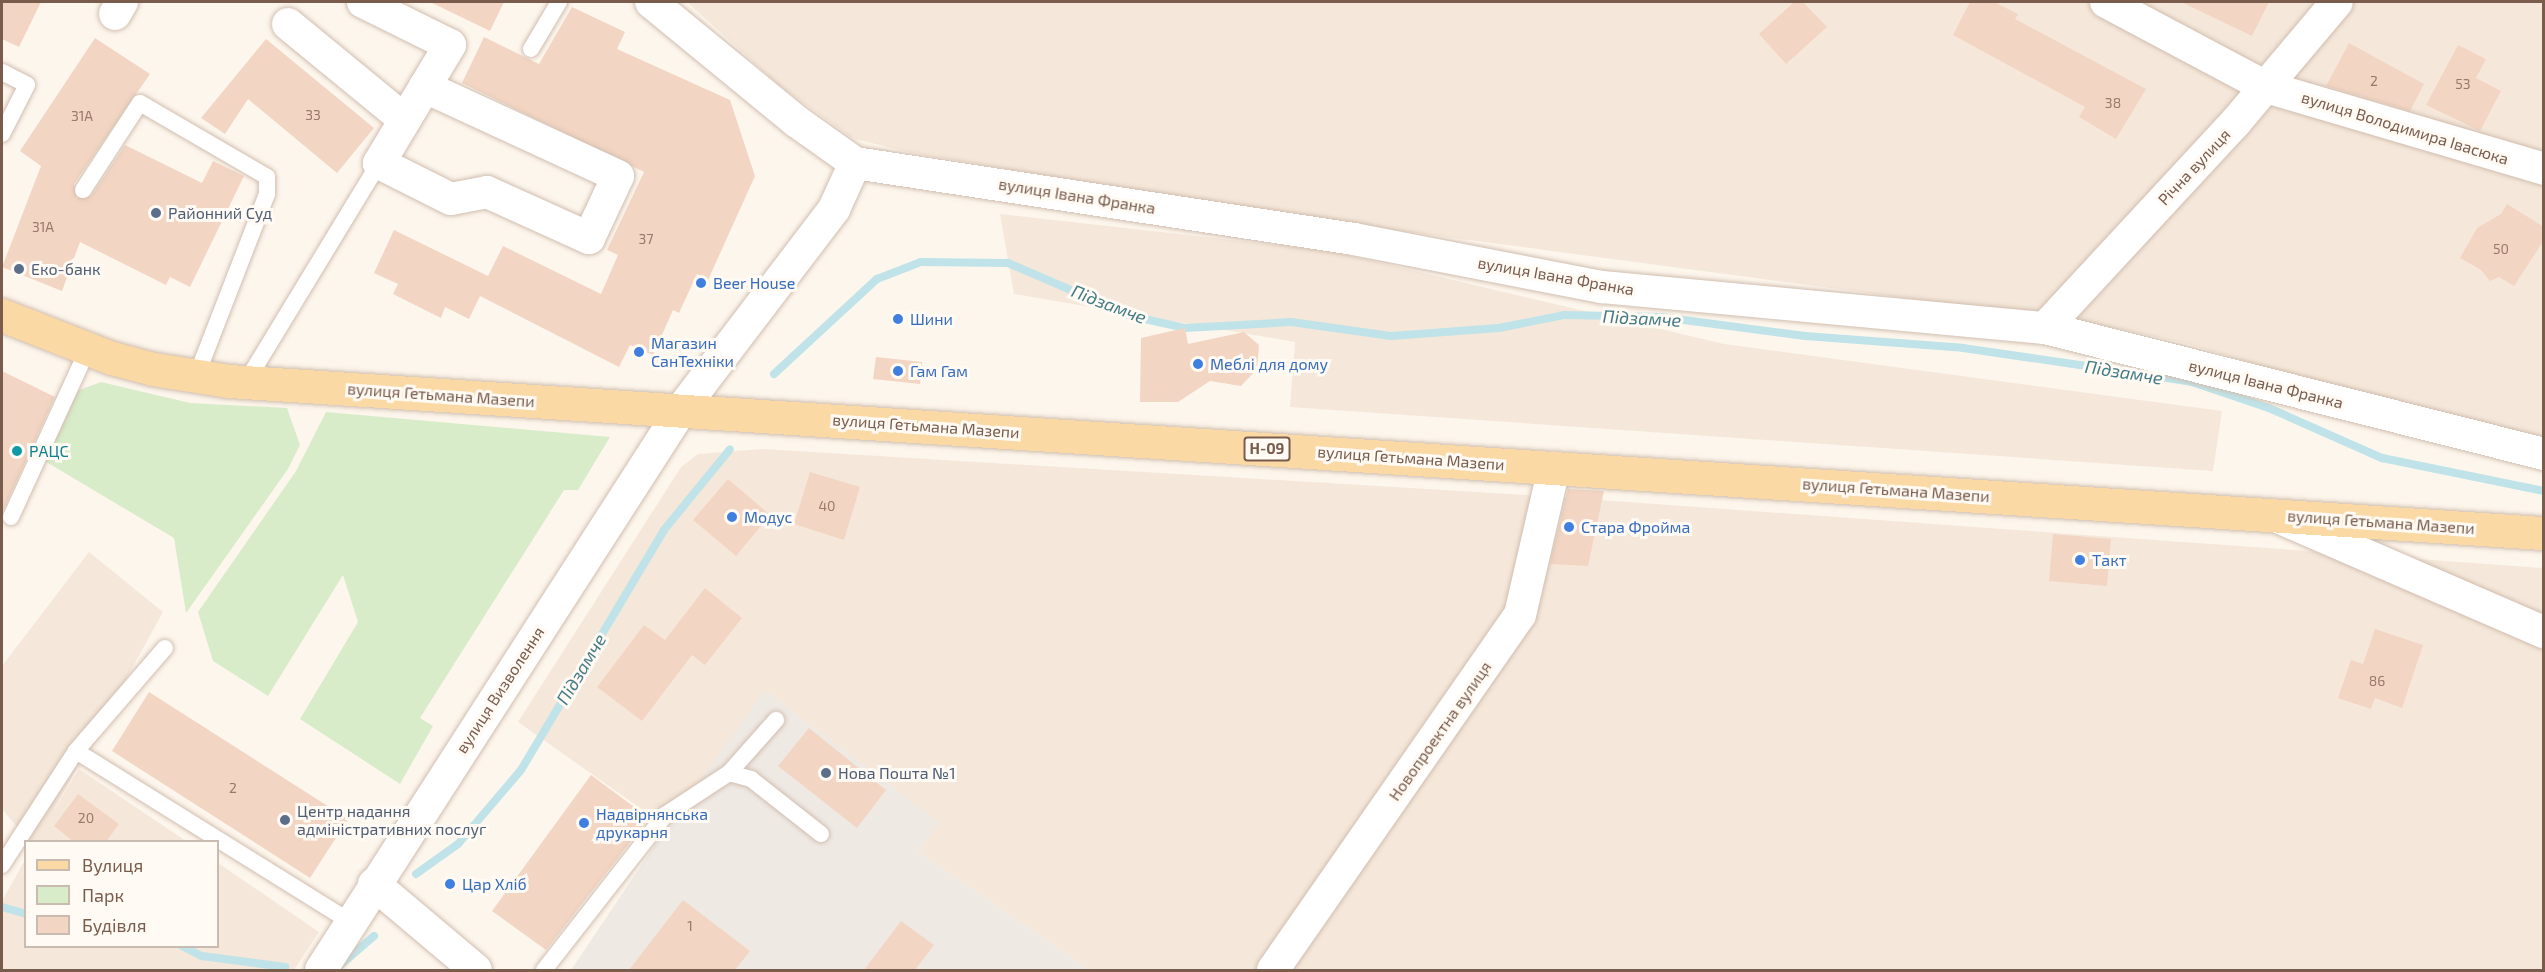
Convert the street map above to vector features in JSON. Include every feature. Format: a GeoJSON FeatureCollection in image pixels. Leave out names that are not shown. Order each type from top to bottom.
{"type":"FeatureCollection","features":[{"type":"Feature","properties":{"kind":"main road","name":"вулиця Гетьмана Мазепи"},"geometry":{"type":"LineString","coordinates":[[2,315],[88,350],[196,377],[246,382],[2544,533]]}},
{"type":"Feature","properties":{"kind":"street"},"geometry":{"type":"LineString","coordinates":[[363,2],[450,45],[379,163],[451,199],[487,192],[589,238],[618,176],[425,87]]}},
{"type":"Feature","properties":{"kind":"street","name":"вулиця Івана Франка"},"geometry":{"type":"LineString","coordinates":[[651,2],[796,121],[855,163],[1354,239],[1602,287],[2045,328],[2544,454]]}},
{"type":"Feature","properties":{"kind":"street","name":"вулиця Володимира Івасюка"},"geometry":{"type":"LineString","coordinates":[[2106,2],[2266,87],[2544,169]]}},
{"type":"Feature","properties":{"kind":"street","name":"Річна вулиця"},"geometry":{"type":"LineString","coordinates":[[2045,328],[2266,87],[2337,2]]}},
{"type":"Feature","properties":{"kind":"street"},"geometry":{"type":"LineString","coordinates":[[288,24],[405,120]]}},
{"type":"Feature","properties":{"kind":"street","name":"вулиця Визволення"},"geometry":{"type":"LineString","coordinates":[[321,970],[374,884],[681,410],[720,364],[834,209],[855,163]]}},
{"type":"Feature","properties":{"kind":"street","name":"Новопроектна вулиця"},"geometry":{"type":"LineString","coordinates":[[1273,970],[1520,615],[1554,468]]}},
{"type":"Feature","properties":{"kind":"street"},"geometry":{"type":"LineString","coordinates":[[2271,514],[2544,632]]}},
{"type":"Feature","properties":{"kind":"street"},"geometry":{"type":"LineString","coordinates":[[374,884],[476,970]]}},
{"type":"Feature","properties":{"kind":"lane"},"geometry":{"type":"LineString","coordinates":[[531,49],[559,2]]}},
{"type":"Feature","properties":{"kind":"lane"},"geometry":{"type":"LineString","coordinates":[[2,72],[27,85],[2,134]]}},
{"type":"Feature","properties":{"kind":"lane"},"geometry":{"type":"LineString","coordinates":[[83,190],[140,103],[267,177],[267,194],[196,377]]}},
{"type":"Feature","properties":{"kind":"lane"},"geometry":{"type":"LineString","coordinates":[[246,382],[379,163]]}},
{"type":"Feature","properties":{"kind":"lane"},"geometry":{"type":"LineString","coordinates":[[11,517],[88,350]]}},
{"type":"Feature","properties":{"kind":"lane"},"geometry":{"type":"LineString","coordinates":[[2,865],[76,751],[165,648]]}},
{"type":"Feature","properties":{"kind":"lane"},"geometry":{"type":"LineString","coordinates":[[544,970],[665,815],[729,773],[776,720]]}},
{"type":"Feature","properties":{"kind":"lane"},"geometry":{"type":"LineString","coordinates":[[76,751],[219,840]]}},
{"type":"Feature","properties":{"kind":"lane"},"geometry":{"type":"LineString","coordinates":[[729,773],[751,779],[821,834]]}},
{"type":"Feature","properties":{"kind":"lane"},"geometry":{"type":"LineString","coordinates":[[219,840],[352,923]]}},
{"type":"Feature","properties":{"kind":"shaded area"},"geometry":{"type":"Polygon","coordinates":[[[687,2],[2543,2],[2543,436],[2385,404],[2185,343],[2087,322],[1288,216],[907,152],[852,138],[779,85],[687,2]]]}},
{"type":"Feature","properties":{"kind":"shaded area"},"geometry":{"type":"Polygon","coordinates":[[[1000,214],[1331,251],[1724,344],[2222,411],[2213,471],[1290,407],[1295,342],[1014,294],[1000,214]]]}},
{"type":"Feature","properties":{"kind":"shaded area"},"geometry":{"type":"Polygon","coordinates":[[[763,449],[1558,497],[2543,568],[2543,970],[1090,970],[919,852],[938,822],[766,691],[667,827],[518,722],[681,467],[698,454],[763,449]]]}},
{"type":"Feature","properties":{"kind":"shaded area"},"geometry":{"type":"Polygon","coordinates":[[[89,552],[163,612],[51,815],[79,769],[185,840],[28,840],[2,809],[2,666],[89,552]]]}},
{"type":"Feature","properties":{"kind":"shaded area"},"geometry":{"type":"Polygon","coordinates":[[[765,690],[939,822],[919,852],[1090,970],[571,970],[667,827],[765,690]]]}},
{"type":"Feature","properties":{"kind":"shaded area"},"geometry":{"type":"Polygon","coordinates":[[[24,862],[24,948],[219,948],[219,864],[319,932],[294,970],[2,970],[2,901],[24,862]]]}},
{"type":"Feature","properties":{"kind":"green space"},"geometry":{"type":"Polygon","coordinates":[[[101,382],[190,403],[287,408],[300,445],[288,469],[186,613],[174,538],[43,460],[74,392],[101,382]]]}},
{"type":"Feature","properties":{"kind":"green space"},"geometry":{"type":"Polygon","coordinates":[[[326,412],[610,437],[578,490],[564,490],[420,718],[433,726],[400,784],[300,719],[358,622],[343,575],[268,696],[213,661],[198,612],[296,471],[326,412]]]}},
{"type":"Feature","properties":{"kind":"building"},"geometry":{"type":"Polygon","coordinates":[[[2,2],[41,2],[19,47],[2,39],[2,2]]]}},
{"type":"Feature","properties":{"kind":"building"},"geometry":{"type":"Polygon","coordinates":[[[430,2],[504,2],[490,31],[430,2]]]}},
{"type":"Feature","properties":{"kind":"building"},"geometry":{"type":"Polygon","coordinates":[[[1794,2],[1803,2],[1827,27],[1786,64],[1759,34],[1794,2]]]}},
{"type":"Feature","properties":{"kind":"building"},"geometry":{"type":"Polygon","coordinates":[[[1970,2],[1994,2],[2018,14],[2015,19],[2146,89],[2116,139],[2079,117],[2085,107],[1953,35],[1970,2]]]}},
{"type":"Feature","properties":{"kind":"building"},"geometry":{"type":"Polygon","coordinates":[[[2181,2],[2269,2],[2252,36],[2181,2]]]}},
{"type":"Feature","properties":{"kind":"building"},"geometry":{"type":"Polygon","coordinates":[[[572,7],[625,32],[617,49],[730,100],[755,176],[708,280],[697,274],[679,313],[673,310],[653,355],[630,345],[619,367],[480,296],[469,319],[445,307],[441,318],[393,294],[398,284],[374,273],[394,230],[488,276],[503,246],[601,294],[618,255],[607,250],[644,172],[462,83],[484,37],[539,64],[572,7]]]}},
{"type":"Feature","properties":{"kind":"building"},"geometry":{"type":"Polygon","coordinates":[[[95,38],[150,74],[74,184],[77,198],[91,196],[125,145],[202,183],[213,161],[244,176],[190,287],[170,277],[166,285],[80,242],[62,291],[2,267],[41,166],[20,151],[95,38]]]}},
{"type":"Feature","properties":{"kind":"building"},"geometry":{"type":"Polygon","coordinates":[[[266,39],[374,128],[337,173],[248,99],[225,134],[201,118],[266,39]]]}},
{"type":"Feature","properties":{"kind":"building"},"geometry":{"type":"Polygon","coordinates":[[[2349,43],[2424,84],[2410,111],[2326,86],[2349,43]]]}},
{"type":"Feature","properties":{"kind":"building"},"geometry":{"type":"Polygon","coordinates":[[[2458,45],[2486,59],[2476,78],[2501,91],[2480,131],[2426,105],[2458,45]]]}},
{"type":"Feature","properties":{"kind":"building"},"geometry":{"type":"Polygon","coordinates":[[[2507,204],[2544,227],[2544,240],[2514,286],[2499,277],[2490,281],[2481,270],[2460,258],[2477,228],[2501,214],[2507,204]]]}},
{"type":"Feature","properties":{"kind":"building","name":"Меблі для дому"},"geometry":{"type":"Polygon","coordinates":[[[1185,328],[1188,344],[1244,332],[1259,345],[1257,369],[1241,386],[1210,381],[1178,402],[1140,402],[1141,338],[1185,328]]]}},
{"type":"Feature","properties":{"kind":"building","name":"Гам Гам"},"geometry":{"type":"Polygon","coordinates":[[[876,357],[922,362],[920,384],[873,379],[876,357]]]}},
{"type":"Feature","properties":{"kind":"building","name":"РАЦС"},"geometry":{"type":"Polygon","coordinates":[[[2,371],[55,397],[2,513],[2,371]]]}},
{"type":"Feature","properties":{"kind":"building"},"geometry":{"type":"Polygon","coordinates":[[[810,472],[860,487],[844,540],[794,524],[810,472]]]}},
{"type":"Feature","properties":{"kind":"building","name":"Модус"},"geometry":{"type":"Polygon","coordinates":[[[728,479],[770,515],[736,556],[693,520],[728,479]]]}},
{"type":"Feature","properties":{"kind":"building","name":"Стара Фройма"},"geometry":{"type":"Polygon","coordinates":[[[1568,489],[1604,491],[1588,566],[1550,564],[1568,489]]]}},
{"type":"Feature","properties":{"kind":"building","name":"Такт"},"geometry":{"type":"Polygon","coordinates":[[[2053,534],[2111,539],[2107,586],[2049,581],[2053,534]]]}},
{"type":"Feature","properties":{"kind":"building"},"geometry":{"type":"Polygon","coordinates":[[[705,588],[742,618],[705,665],[692,655],[642,721],[597,687],[644,625],[665,640],[705,588]]]}},
{"type":"Feature","properties":{"kind":"building"},"geometry":{"type":"Polygon","coordinates":[[[2375,629],[2423,645],[2402,708],[2375,698],[2371,709],[2338,698],[2351,660],[2363,664],[2375,629]]]}},
{"type":"Feature","properties":{"kind":"building"},"geometry":{"type":"Polygon","coordinates":[[[149,692],[348,819],[310,878],[112,751],[149,692]]]}},
{"type":"Feature","properties":{"kind":"building","name":"Нова Пошта №1"},"geometry":{"type":"Polygon","coordinates":[[[809,728],[886,790],[857,828],[778,766],[809,728]]]}},
{"type":"Feature","properties":{"kind":"building"},"geometry":{"type":"Polygon","coordinates":[[[591,775],[649,818],[546,950],[492,911],[591,775]]]}},
{"type":"Feature","properties":{"kind":"building"},"geometry":{"type":"Polygon","coordinates":[[[78,794],[119,824],[107,840],[72,840],[54,826],[78,794]]]}},
{"type":"Feature","properties":{"kind":"building"},"geometry":{"type":"Polygon","coordinates":[[[683,900],[750,951],[735,970],[629,970],[683,900]]]}},
{"type":"Feature","properties":{"kind":"building"},"geometry":{"type":"Polygon","coordinates":[[[901,921],[934,945],[915,970],[864,970],[901,921]]]}},
{"type":"Feature","properties":{"kind":"waterway","name":"Підзамче"},"geometry":{"type":"LineString","coordinates":[[774,374],[877,279],[921,262],[1008,263],[1131,316],[1185,328],[1291,322],[1391,336],[1499,328],[1564,315],[1661,317],[1805,336],[1963,348],[2080,365],[2192,382],[2269,408],[2382,458],[2544,491]]}},
{"type":"Feature","properties":{"kind":"waterway","name":"Підзамче"},"geometry":{"type":"LineString","coordinates":[[416,874],[458,844],[521,770],[664,530],[730,449]]}},
{"type":"Feature","properties":{"kind":"waterway","name":"Підзамче"},"geometry":{"type":"LineString","coordinates":[[2,907],[24,913]]}},
{"type":"Feature","properties":{"kind":"waterway","name":"Підзамче"},"geometry":{"type":"LineString","coordinates":[[337,968],[374,936]]}},
{"type":"Feature","properties":{"kind":"waterway","name":"Підзамче"},"geometry":{"type":"LineString","coordinates":[[186,948],[202,956],[285,967]]}},
{"type":"Feature","properties":{"kind":"place","name":"Районний Суд"},"geometry":{"type":"Point","coordinates":[156,213]}},
{"type":"Feature","properties":{"kind":"place","name":"Еко-банк"},"geometry":{"type":"Point","coordinates":[19,269]}},
{"type":"Feature","properties":{"kind":"place","name":"Beer House"},"geometry":{"type":"Point","coordinates":[701,283]}},
{"type":"Feature","properties":{"kind":"place","name":"Шини"},"geometry":{"type":"Point","coordinates":[898,319]}},
{"type":"Feature","properties":{"kind":"place","name":"Магазин СанТехніки"},"geometry":{"type":"Point","coordinates":[639,352]}},
{"type":"Feature","properties":{"kind":"place","name":"Меблі для дому"},"geometry":{"type":"Point","coordinates":[1198,364]}},
{"type":"Feature","properties":{"kind":"place","name":"Гам Гам"},"geometry":{"type":"Point","coordinates":[898,371]}},
{"type":"Feature","properties":{"kind":"place","name":"РАЦС"},"geometry":{"type":"Point","coordinates":[17,451]}},
{"type":"Feature","properties":{"kind":"place","name":"Модус"},"geometry":{"type":"Point","coordinates":[732,517]}},
{"type":"Feature","properties":{"kind":"place","name":"Стара Фройма"},"geometry":{"type":"Point","coordinates":[1569,527]}},
{"type":"Feature","properties":{"kind":"place","name":"Такт"},"geometry":{"type":"Point","coordinates":[2080,560]}},
{"type":"Feature","properties":{"kind":"place","name":"Нова Пошта №1"},"geometry":{"type":"Point","coordinates":[826,773]}},
{"type":"Feature","properties":{"kind":"place","name":"Центр надання адміністративних послуг"},"geometry":{"type":"Point","coordinates":[285,820]}},
{"type":"Feature","properties":{"kind":"place","name":"Надвірнянська друкарня"},"geometry":{"type":"Point","coordinates":[584,823]}},
{"type":"Feature","properties":{"kind":"place","name":"Цар Хліб"},"geometry":{"type":"Point","coordinates":[450,884]}}]}
